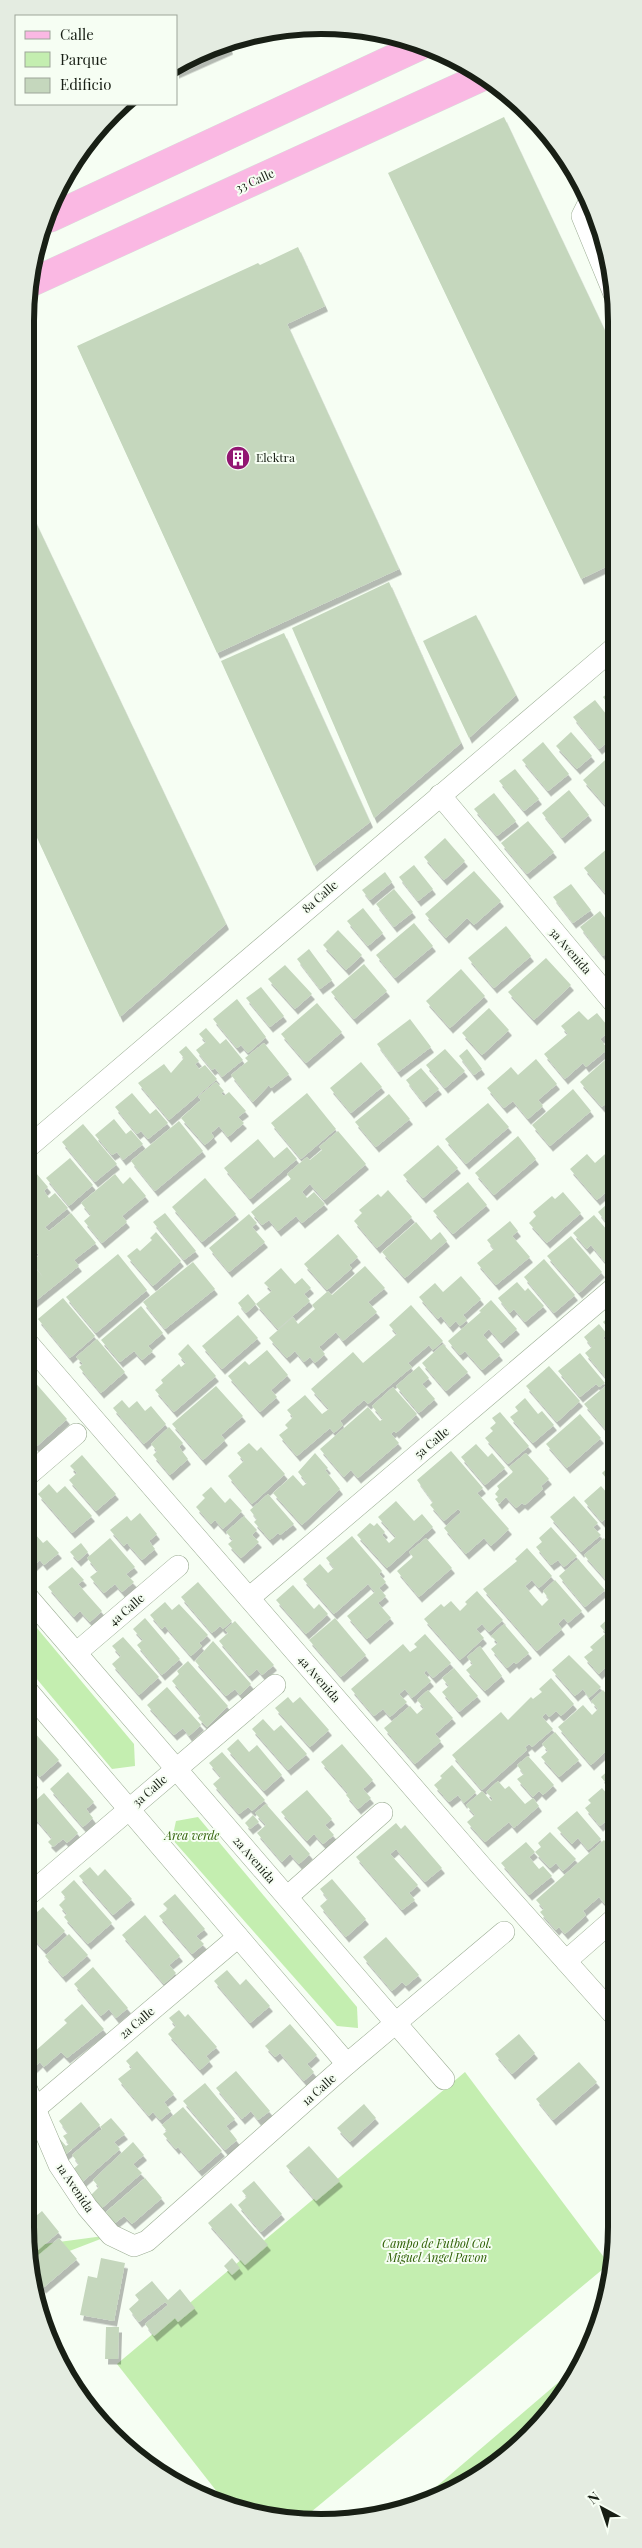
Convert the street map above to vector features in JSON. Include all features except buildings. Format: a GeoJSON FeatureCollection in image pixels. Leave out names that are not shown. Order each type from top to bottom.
{"type":"FeatureCollection","features":[{"type":"Feature","properties":{"kind":"main road"},"geometry":{"type":"LineString","coordinates":[[54,216],[413,49]]}},
{"type":"Feature","properties":{"kind":"main road","name":"33 Calle"},"geometry":{"type":"LineString","coordinates":[[37,280],[477,79]]}},
{"type":"Feature","properties":{"kind":"street"},"geometry":{"type":"LineString","coordinates":[[585,209],[582,216],[604,269]]}},
{"type":"Feature","properties":{"kind":"street","name":"8a Calle"},"geometry":{"type":"LineString","coordinates":[[34,1142],[608,653]]}},
{"type":"Feature","properties":{"kind":"street","name":"3a Avenida"},"geometry":{"type":"LineString","coordinates":[[440,795],[608,996]]}},
{"type":"Feature","properties":{"kind":"street","name":"5a Calle"},"geometry":{"type":"LineString","coordinates":[[249,1598],[608,1293]]}},
{"type":"Feature","properties":{"kind":"street","name":"4a Avenida"},"geometry":{"type":"LineString","coordinates":[[34,1350],[608,2008]]}},
{"type":"Feature","properties":{"kind":"street"},"geometry":{"type":"LineString","coordinates":[[34,1470],[76,1434]]}},
{"type":"Feature","properties":{"kind":"street","name":"4a Calle"},"geometry":{"type":"LineString","coordinates":[[76,1653],[178,1566]]}},
{"type":"Feature","properties":{"kind":"street","name":"2a Avenida"},"geometry":{"type":"LineString","coordinates":[[34,1604],[444,2079]]}},
{"type":"Feature","properties":{"kind":"street","name":"3a Calle"},"geometry":{"type":"LineString","coordinates":[[34,1890],[275,1685]]}},
{"type":"Feature","properties":{"kind":"street"},"geometry":{"type":"LineString","coordinates":[[34,1702],[347,2064]]}},
{"type":"Feature","properties":{"kind":"street"},"geometry":{"type":"LineString","coordinates":[[287,1898],[382,1813]]}},
{"type":"Feature","properties":{"kind":"street"},"geometry":{"type":"LineString","coordinates":[[566,1961],[608,1924]]}},
{"type":"Feature","properties":{"kind":"street","name":"1a Calle"},"geometry":{"type":"LineString","coordinates":[[134,2246],[148,2242],[347,2064],[504,1932]]}},
{"type":"Feature","properties":{"kind":"street","name":"2a Calle"},"geometry":{"type":"LineString","coordinates":[[36,2108],[238,1937]]}},
{"type":"Feature","properties":{"kind":"street","name":"1a Avenida"},"geometry":{"type":"LineString","coordinates":[[34,2104],[59,2165],[87,2208],[111,2235],[134,2246]]}},
{"type":"Feature","properties":{"kind":"green space"},"geometry":{"type":"Polygon","coordinates":[[[34,1625],[134,1744],[135,1766],[112,1769],[34,1676],[34,1625]]]}},
{"type":"Feature","properties":{"kind":"green space","name":"Area verde"},"geometry":{"type":"Polygon","coordinates":[[[198,1817],[357,2007],[358,2028],[337,2026],[172,1839],[176,1821],[198,1817]]]}},
{"type":"Feature","properties":{"kind":"green space","name":"Campo de Futbol Col. Miguel Angel Pavon"},"geometry":{"type":"Polygon","coordinates":[[[465,2072],[606,2261],[606,2267],[309,2514],[265,2509],[220,2495],[117,2364],[465,2072]]]}},
{"type":"Feature","properties":{"kind":"green space"},"geometry":{"type":"Polygon","coordinates":[[[111,2235],[36,2264],[34,2245],[111,2235]]]}},
{"type":"Feature","properties":{"kind":"green space"},"geometry":{"type":"Polygon","coordinates":[[[568,2374],[537,2416],[496,2455],[465,2476],[429,2493],[568,2374]]]}},
{"type":"Feature","properties":{"kind":"place","name":"Elektra"},"geometry":{"type":"Point","coordinates":[238,458]}}]}
